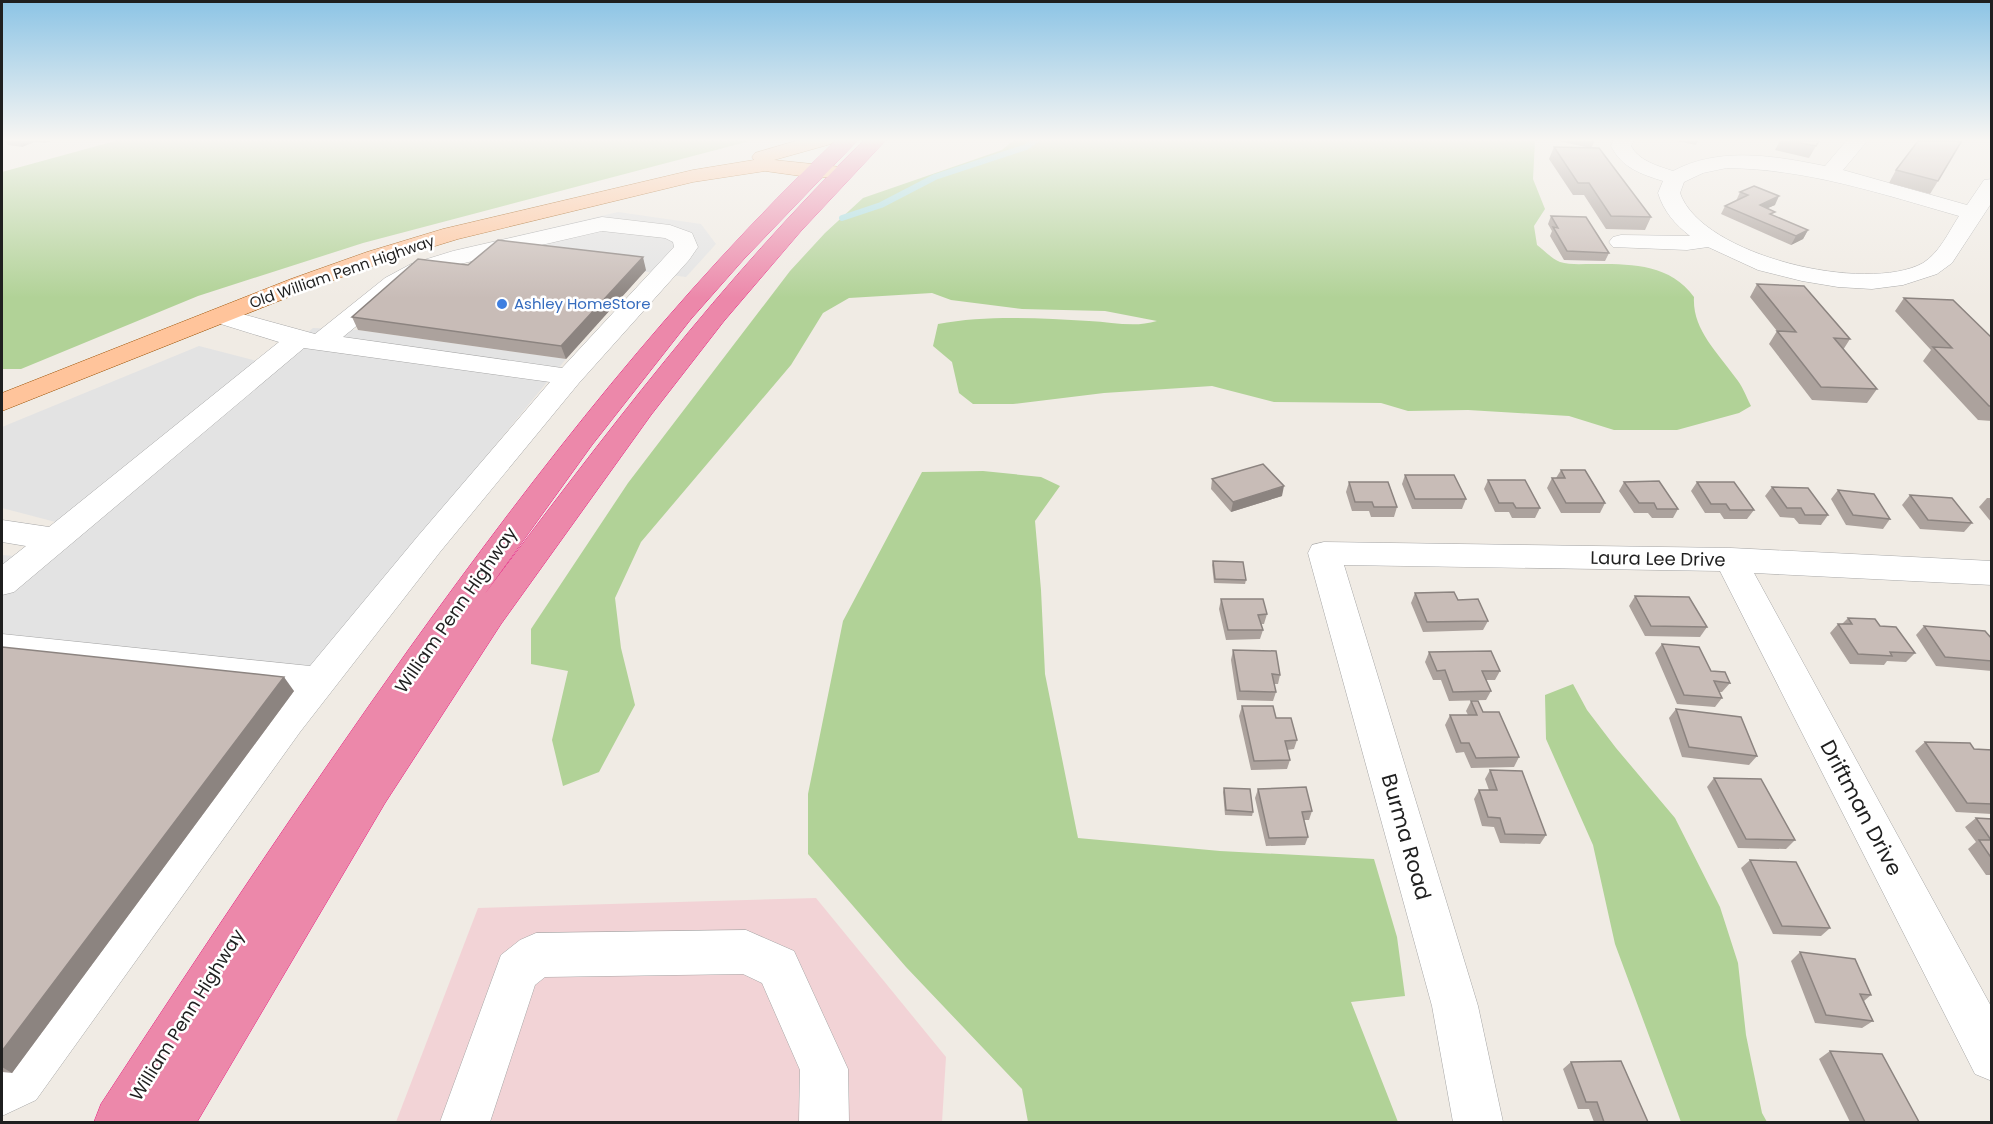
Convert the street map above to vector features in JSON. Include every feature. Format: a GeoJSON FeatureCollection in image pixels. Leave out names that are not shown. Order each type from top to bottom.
{"type":"FeatureCollection","features":[{"type":"Feature","properties":{"kind":"highway","name":"William Penn Highway"},"geometry":{"type":"LineString","coordinates":[[119,1122],[315,816],[465,597],[551,477],[626,380],[679,317],[769,217],[795,192]]}},
{"type":"Feature","properties":{"kind":"highway","name":"William Penn Highway"},"geometry":{"type":"LineString","coordinates":[[168,1122],[353,820],[473,637],[602,461],[710,322],[796,221],[811,192]]}},
{"type":"Feature","properties":{"kind":"main road","name":"Old William Penn Highway"},"geometry":{"type":"LineString","coordinates":[[2,403],[338,269],[410,245],[626,192]]}},
{"type":"Feature","properties":{"kind":"street"},"geometry":{"type":"LineString","coordinates":[[1669,192],[1673,205],[1683,220],[1710,240],[1755,261],[1827,279],[1884,281],[1907,278],[1931,268],[1950,251],[1972,213],[1988,192]]}},
{"type":"Feature","properties":{"kind":"street"},"geometry":{"type":"LineString","coordinates":[[1897,192],[1972,213]]}},
{"type":"Feature","properties":{"kind":"street"},"geometry":{"type":"LineString","coordinates":[[2,583],[52,539],[309,340],[419,269],[453,258],[602,225],[670,232],[684,238],[686,247],[663,262],[429,544],[287,721],[19,1083],[9,1086],[2,1092]]}},
{"type":"Feature","properties":{"kind":"street"},"geometry":{"type":"LineString","coordinates":[[1621,243],[1687,243],[1710,240]]}},
{"type":"Feature","properties":{"kind":"street"},"geometry":{"type":"LineString","coordinates":[[514,244],[583,252]]}},
{"type":"Feature","properties":{"kind":"street"},"geometry":{"type":"LineString","coordinates":[[220,316],[309,340],[569,376]]}},
{"type":"Feature","properties":{"kind":"street"},"geometry":{"type":"LineString","coordinates":[[2,531],[52,539]]}},
{"type":"Feature","properties":{"kind":"street","name":"Laura Lee Drive"},"geometry":{"type":"LineString","coordinates":[[1324,553],[1731,560],[1992,573]]}},
{"type":"Feature","properties":{"kind":"street","name":"Burma Road"},"geometry":{"type":"LineString","coordinates":[[1324,553],[1455,1006],[1479,1122]]}},
{"type":"Feature","properties":{"kind":"street","name":"Driftman Drive"},"geometry":{"type":"LineString","coordinates":[[1731,560],[1992,1057]]}},
{"type":"Feature","properties":{"kind":"street"},"geometry":{"type":"LineString","coordinates":[[2,647],[320,681]]}},
{"type":"Feature","properties":{"kind":"street"},"geometry":{"type":"LineString","coordinates":[[465,1122],[517,971],[536,955],[746,952],[778,967],[824,1070],[824,1122]]}},
{"type":"Feature","properties":{"kind":"shaded area"},"geometry":{"type":"Polygon","coordinates":[[[618,212],[701,224],[716,244],[686,277],[502,253],[505,239],[618,212]]]}},
{"type":"Feature","properties":{"kind":"shaded area"},"geometry":{"type":"Polygon","coordinates":[[[313,328],[358,330],[566,359],[294,691],[2,659],[2,555],[28,557],[67,525],[2,508],[2,427],[199,346],[269,364],[313,328]]]}},
{"type":"Feature","properties":{"kind":"shaded area"},"geometry":{"type":"Polygon","coordinates":[[[816,898],[946,1057],[942,1122],[396,1122],[478,908],[816,898]]]}},
{"type":"Feature","properties":{"kind":"green space"},"geometry":{"type":"Polygon","coordinates":[[[2,192],[555,192],[363,243],[198,296],[21,369],[2,369],[2,192]]]}},
{"type":"Feature","properties":{"kind":"green space"},"geometry":{"type":"Polygon","coordinates":[[[879,192],[1538,192],[1545,209],[1534,226],[1537,245],[1551,257],[1567,264],[1634,265],[1661,272],[1684,286],[1694,297],[1694,309],[1701,330],[1740,384],[1751,406],[1739,413],[1677,430],[1614,430],[1569,416],[1468,410],[1408,411],[1381,403],[1274,402],[1212,386],[1104,393],[1013,404],[973,404],[959,393],[952,362],[933,346],[938,324],[975,319],[1013,318],[1132,324],[1157,321],[1105,311],[1022,309],[951,300],[932,293],[849,298],[823,313],[791,365],[641,542],[615,598],[621,648],[635,705],[599,772],[563,786],[552,740],[568,671],[531,664],[531,629],[628,483],[790,271],[825,233],[863,198],[879,192]]]}},
{"type":"Feature","properties":{"kind":"green space"},"geometry":{"type":"Polygon","coordinates":[[[983,471],[1041,477],[1060,486],[1035,521],[1045,674],[1078,838],[1220,851],[1374,859],[1397,937],[1405,996],[1351,1002],[1398,1122],[1028,1122],[1022,1089],[906,967],[808,854],[808,794],[843,621],[922,472],[983,471]]]}},
{"type":"Feature","properties":{"kind":"green space"},"geometry":{"type":"Polygon","coordinates":[[[1573,684],[1587,710],[1675,818],[1720,907],[1738,963],[1746,1035],[1762,1113],[1767,1122],[1681,1122],[1615,944],[1593,845],[1546,739],[1545,695],[1573,684]]]}},
{"type":"Feature","properties":{"kind":"building"},"geometry":{"type":"Polygon","coordinates":[[[1595,192],[1633,192],[1651,217],[1611,216],[1595,192]]]}},
{"type":"Feature","properties":{"kind":"building"},"geometry":{"type":"Polygon","coordinates":[[[1741,192],[1770,192],[1779,196],[1760,205],[1775,212],[1770,214],[1808,230],[1796,236],[1725,206],[1748,195],[1741,192]]]}},
{"type":"Feature","properties":{"kind":"building"},"geometry":{"type":"Polygon","coordinates":[[[1551,216],[1586,217],[1609,253],[1567,251],[1553,227],[1558,228],[1551,216]]]}},
{"type":"Feature","properties":{"kind":"building","name":"Ashley HomeStore"},"geometry":{"type":"Polygon","coordinates":[[[498,240],[643,257],[561,346],[352,317],[418,259],[468,265],[498,240]]]}},
{"type":"Feature","properties":{"kind":"building"},"geometry":{"type":"Polygon","coordinates":[[[1757,284],[1804,286],[1850,339],[1834,338],[1877,389],[1821,387],[1777,331],[1796,332],[1757,284]]]}},
{"type":"Feature","properties":{"kind":"building"},"geometry":{"type":"Polygon","coordinates":[[[1904,298],[1953,300],[1992,338],[1992,406],[1989,406],[1933,347],[1952,348],[1904,298]]]}},
{"type":"Feature","properties":{"kind":"building"},"geometry":{"type":"Polygon","coordinates":[[[1263,464],[1284,486],[1233,502],[1212,479],[1263,464]]]}},
{"type":"Feature","properties":{"kind":"building"},"geometry":{"type":"Polygon","coordinates":[[[1561,470],[1585,470],[1605,503],[1566,503],[1552,478],[1565,478],[1561,470]]]}},
{"type":"Feature","properties":{"kind":"building"},"geometry":{"type":"Polygon","coordinates":[[[1405,475],[1454,475],[1466,499],[1415,499],[1405,475]]]}},
{"type":"Feature","properties":{"kind":"building"},"geometry":{"type":"Polygon","coordinates":[[[1488,480],[1525,480],[1540,508],[1516,508],[1513,503],[1499,503],[1488,480]]]}},
{"type":"Feature","properties":{"kind":"building"},"geometry":{"type":"Polygon","coordinates":[[[1659,481],[1678,509],[1657,509],[1654,503],[1639,503],[1624,482],[1659,481]]]}},
{"type":"Feature","properties":{"kind":"building"},"geometry":{"type":"Polygon","coordinates":[[[1349,482],[1388,482],[1397,507],[1374,507],[1372,502],[1355,502],[1349,482]]]}},
{"type":"Feature","properties":{"kind":"building"},"geometry":{"type":"Polygon","coordinates":[[[1697,482],[1734,482],[1754,510],[1730,510],[1726,504],[1711,504],[1697,482]]]}},
{"type":"Feature","properties":{"kind":"building"},"geometry":{"type":"Polygon","coordinates":[[[1772,487],[1808,488],[1828,515],[1805,515],[1801,508],[1787,508],[1772,487]]]}},
{"type":"Feature","properties":{"kind":"building"},"geometry":{"type":"Polygon","coordinates":[[[1838,490],[1874,494],[1890,519],[1853,515],[1838,490]]]}},
{"type":"Feature","properties":{"kind":"building"},"geometry":{"type":"Polygon","coordinates":[[[1910,495],[1952,498],[1972,523],[1928,520],[1910,495]]]}},
{"type":"Feature","properties":{"kind":"building"},"geometry":{"type":"Polygon","coordinates":[[[1213,561],[1243,562],[1246,580],[1215,579],[1213,561]]]}},
{"type":"Feature","properties":{"kind":"building"},"geometry":{"type":"Polygon","coordinates":[[[1454,592],[1458,600],[1478,599],[1488,621],[1427,622],[1415,593],[1454,592]]]}},
{"type":"Feature","properties":{"kind":"building"},"geometry":{"type":"Polygon","coordinates":[[[1635,596],[1689,597],[1707,627],[1651,626],[1635,596]]]}},
{"type":"Feature","properties":{"kind":"building"},"geometry":{"type":"Polygon","coordinates":[[[1221,599],[1263,599],[1267,614],[1258,615],[1263,630],[1228,630],[1221,599]]]}},
{"type":"Feature","properties":{"kind":"building"},"geometry":{"type":"Polygon","coordinates":[[[1848,618],[1875,619],[1880,626],[1896,627],[1915,653],[1890,652],[1892,656],[1858,654],[1838,624],[1852,624],[1848,618]]]}},
{"type":"Feature","properties":{"kind":"building"},"geometry":{"type":"Polygon","coordinates":[[[1924,626],[1985,631],[1992,639],[1992,661],[1945,657],[1924,626]]]}},
{"type":"Feature","properties":{"kind":"building"},"geometry":{"type":"Polygon","coordinates":[[[1662,644],[1699,647],[1711,671],[1725,672],[1730,683],[1714,681],[1722,698],[1684,695],[1662,644]]]}},
{"type":"Feature","properties":{"kind":"building"},"geometry":{"type":"Polygon","coordinates":[[[2,647],[284,677],[2,1051],[2,647]]]}},
{"type":"Feature","properties":{"kind":"building"},"geometry":{"type":"Polygon","coordinates":[[[1233,650],[1276,651],[1280,675],[1272,674],[1276,692],[1240,691],[1233,650]]]}},
{"type":"Feature","properties":{"kind":"building"},"geometry":{"type":"Polygon","coordinates":[[[1491,651],[1500,671],[1482,671],[1491,691],[1453,692],[1445,670],[1437,671],[1429,652],[1491,651]]]}},
{"type":"Feature","properties":{"kind":"building"},"geometry":{"type":"Polygon","coordinates":[[[1471,701],[1478,701],[1483,712],[1499,712],[1519,757],[1476,758],[1469,743],[1461,743],[1450,715],[1477,715],[1471,701]]]}},
{"type":"Feature","properties":{"kind":"building"},"geometry":{"type":"Polygon","coordinates":[[[1242,706],[1273,706],[1276,718],[1291,718],[1297,740],[1285,741],[1290,760],[1254,761],[1242,706]]]}},
{"type":"Feature","properties":{"kind":"building"},"geometry":{"type":"Polygon","coordinates":[[[1676,709],[1741,717],[1757,756],[1689,747],[1676,709]]]}},
{"type":"Feature","properties":{"kind":"building"},"geometry":{"type":"Polygon","coordinates":[[[1925,742],[1970,743],[1974,749],[1992,750],[1992,804],[1967,803],[1925,742]]]}},
{"type":"Feature","properties":{"kind":"building"},"geometry":{"type":"Polygon","coordinates":[[[1490,770],[1522,771],[1546,835],[1505,834],[1500,818],[1488,817],[1479,790],[1497,790],[1490,770]]]}},
{"type":"Feature","properties":{"kind":"building"},"geometry":{"type":"Polygon","coordinates":[[[1714,778],[1761,779],[1795,840],[1746,839],[1714,778]]]}},
{"type":"Feature","properties":{"kind":"building"},"geometry":{"type":"Polygon","coordinates":[[[1306,787],[1312,811],[1302,812],[1308,837],[1269,838],[1258,789],[1306,787]]]}},
{"type":"Feature","properties":{"kind":"building"},"geometry":{"type":"Polygon","coordinates":[[[1224,788],[1250,789],[1253,812],[1226,810],[1224,788]]]}},
{"type":"Feature","properties":{"kind":"building"},"geometry":{"type":"Polygon","coordinates":[[[1976,818],[1992,819],[1992,859],[1979,840],[1991,840],[1976,818]]]}},
{"type":"Feature","properties":{"kind":"building"},"geometry":{"type":"Polygon","coordinates":[[[1750,860],[1796,862],[1830,928],[1782,926],[1750,860]]]}},
{"type":"Feature","properties":{"kind":"building"},"geometry":{"type":"Polygon","coordinates":[[[1800,952],[1855,959],[1871,995],[1860,994],[1873,1021],[1826,1015],[1800,952]]]}},
{"type":"Feature","properties":{"kind":"building"},"geometry":{"type":"Polygon","coordinates":[[[1830,1051],[1882,1054],[1919,1122],[1865,1122],[1830,1051]]]}},
{"type":"Feature","properties":{"kind":"building"},"geometry":{"type":"Polygon","coordinates":[[[1621,1061],[1648,1122],[1604,1122],[1597,1102],[1586,1102],[1571,1062],[1621,1061]]]}},
{"type":"Feature","properties":{"kind":"waterway"},"geometry":{"type":"LineString","coordinates":[[842,218],[881,205],[905,192]]}},
{"type":"Feature","properties":{"kind":"place","name":"Ashley HomeStore"},"geometry":{"type":"Point","coordinates":[502,304]}}]}
